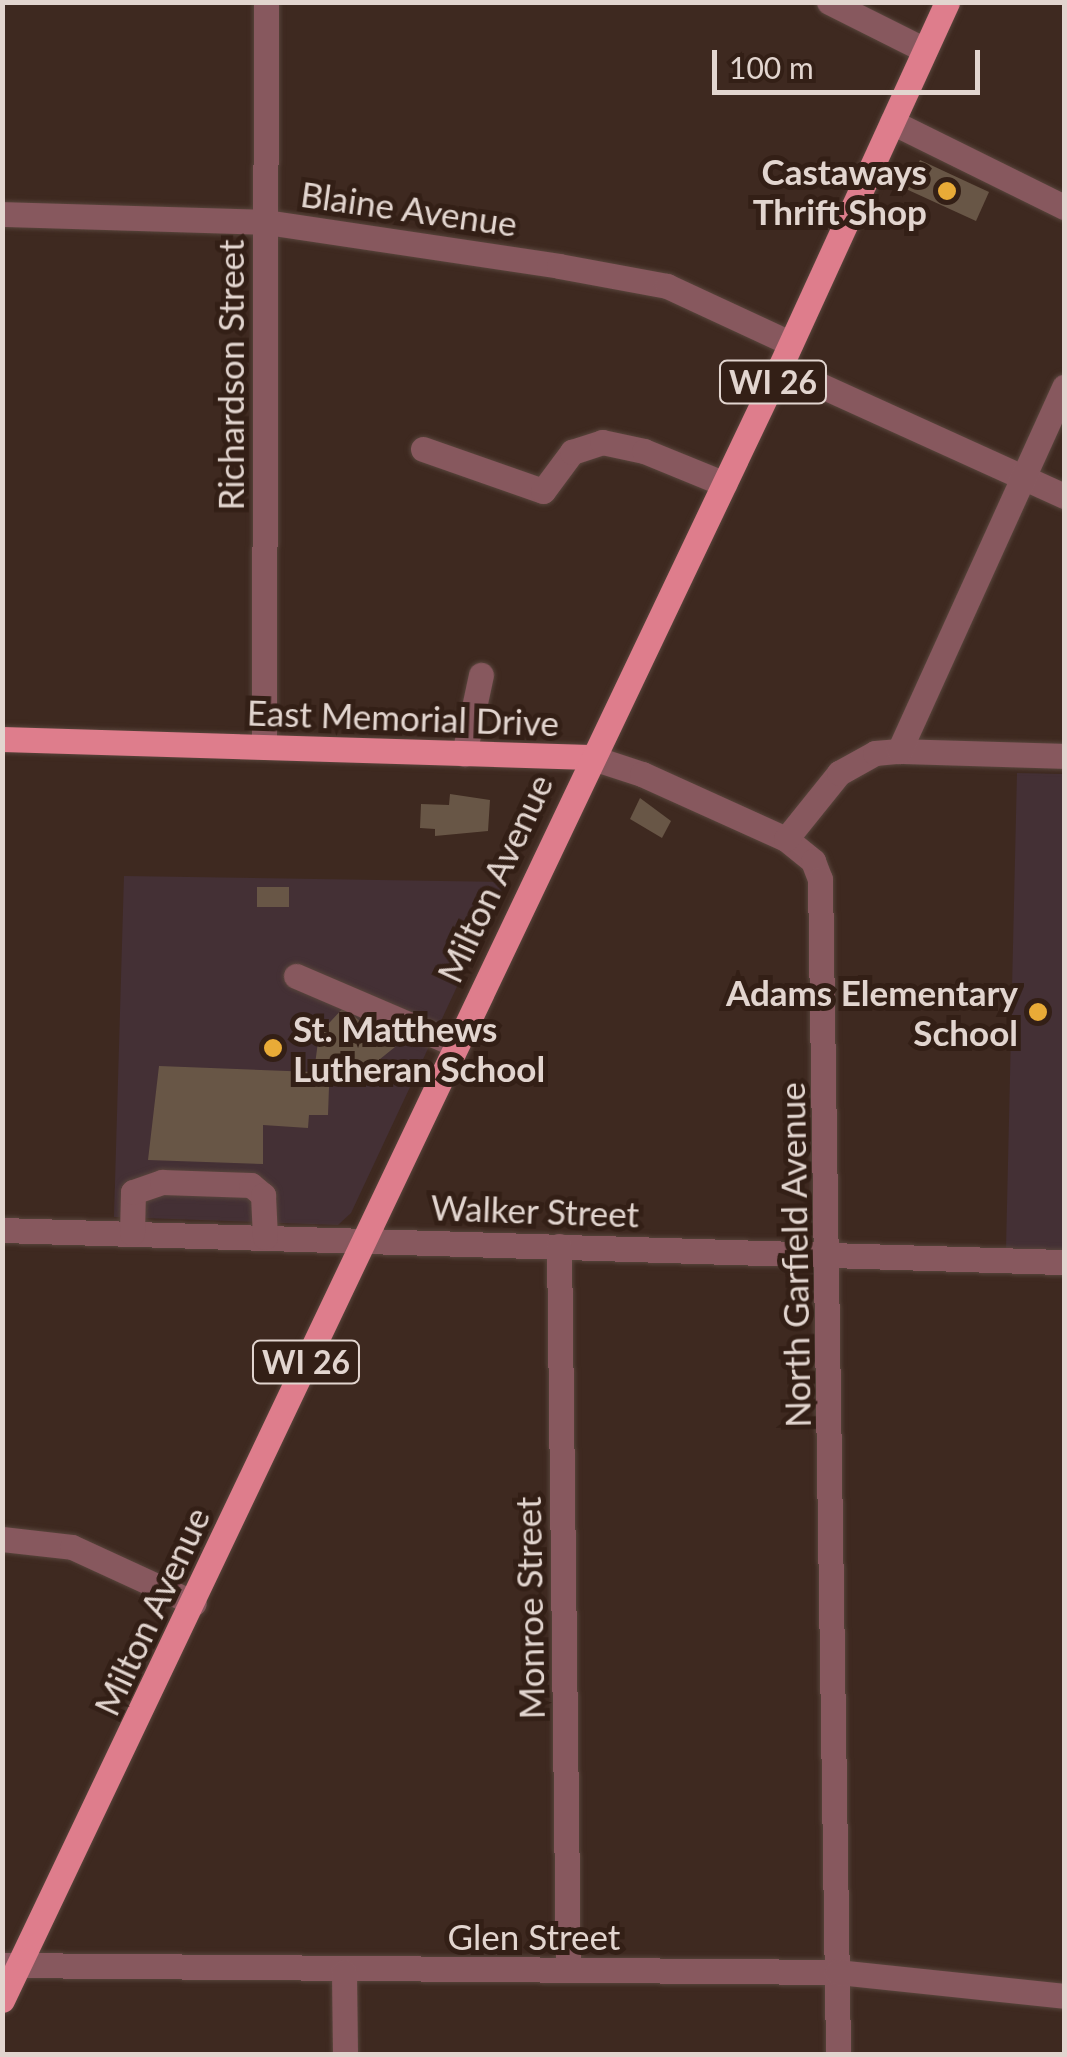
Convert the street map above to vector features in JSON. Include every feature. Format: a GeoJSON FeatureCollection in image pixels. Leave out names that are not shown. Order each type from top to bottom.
{"type":"FeatureCollection","features":[{"type":"Feature","properties":{"kind":"main road","name":"Milton Avenue"},"geometry":{"type":"LineString","coordinates":[[2,2000],[11,1966],[194,1603],[590,757],[725,484],[947,2]]}},
{"type":"Feature","properties":{"kind":"main road","name":"East Memorial Drive"},"geometry":{"type":"LineString","coordinates":[[2,739],[590,757]]}},
{"type":"Feature","properties":{"kind":"street","name":"Richardson Street"},"geometry":{"type":"LineString","coordinates":[[264,747],[266,2]]}},
{"type":"Feature","properties":{"kind":"street"},"geometry":{"type":"LineString","coordinates":[[829,2],[925,50]]}},
{"type":"Feature","properties":{"kind":"street"},"geometry":{"type":"LineString","coordinates":[[892,122],[1064,207]]}},
{"type":"Feature","properties":{"kind":"street","name":"Blaine Avenue"},"geometry":{"type":"LineString","coordinates":[[2,214],[266,222],[667,286],[785,355],[1021,481],[1064,496]]}},
{"type":"Feature","properties":{"kind":"street"},"geometry":{"type":"LineString","coordinates":[[899,750],[1064,387]]}},
{"type":"Feature","properties":{"kind":"street"},"geometry":{"type":"LineString","coordinates":[[423,449],[543,491],[572,452],[602,442],[644,451],[725,484]]}},
{"type":"Feature","properties":{"kind":"street"},"geometry":{"type":"LineString","coordinates":[[464,754],[481,674]]}},
{"type":"Feature","properties":{"kind":"street"},"geometry":{"type":"LineString","coordinates":[[786,839],[840,773],[875,753],[899,750],[1064,756]]}},
{"type":"Feature","properties":{"kind":"street","name":"East Memorial Drive"},"geometry":{"type":"LineString","coordinates":[[590,757],[642,774],[786,839]]}},
{"type":"Feature","properties":{"kind":"street","name":"North Garfield Avenue"},"geometry":{"type":"LineString","coordinates":[[786,839],[813,861],[820,879],[830,1254],[838,2054]]}},
{"type":"Feature","properties":{"kind":"street"},"geometry":{"type":"LineString","coordinates":[[296,976],[455,1044]]}},
{"type":"Feature","properties":{"kind":"street"},"geometry":{"type":"LineString","coordinates":[[132,1233],[133,1192],[162,1182],[251,1186],[263,1195],[265,1237]]}},
{"type":"Feature","properties":{"kind":"street","name":"Walker Street"},"geometry":{"type":"LineString","coordinates":[[2,1230],[1064,1262]]}},
{"type":"Feature","properties":{"kind":"street","name":"Monroe Street"},"geometry":{"type":"LineString","coordinates":[[559,1246],[568,1970]]}},
{"type":"Feature","properties":{"kind":"street"},"geometry":{"type":"LineString","coordinates":[[2,1538],[72,1547],[194,1603]]}},
{"type":"Feature","properties":{"kind":"street","name":"Glen Street"},"geometry":{"type":"LineString","coordinates":[[11,1966],[344,1972],[837,1972],[1064,1996]]}},
{"type":"Feature","properties":{"kind":"street"},"geometry":{"type":"LineString","coordinates":[[344,1972],[344,2054]]}},
{"type":"Feature","properties":{"kind":"shaded area","name":"Adams Elementary School"},"geometry":{"type":"Polygon","coordinates":[[[1017,773],[1064,774],[1064,1252],[1006,1250],[1017,773]]]}},
{"type":"Feature","properties":{"kind":"shaded area","name":"St. Matthews Lutheran School"},"geometry":{"type":"Polygon","coordinates":[[[124,876],[506,882],[351,1213],[338,1225],[114,1217],[124,876]]]}},
{"type":"Feature","properties":{"kind":"building","name":"Castaways Thrift Shop"},"geometry":{"type":"Polygon","coordinates":[[[920,160],[989,192],[976,221],[906,189],[920,160]]]}},
{"type":"Feature","properties":{"kind":"building"},"geometry":{"type":"Polygon","coordinates":[[[450,794],[490,800],[488,831],[435,836],[435,829],[420,828],[421,804],[449,805],[450,794]]]}},
{"type":"Feature","properties":{"kind":"building"},"geometry":{"type":"Polygon","coordinates":[[[640,798],[671,821],[662,838],[630,819],[640,798]]]}},
{"type":"Feature","properties":{"kind":"building"},"geometry":{"type":"Polygon","coordinates":[[[257,887],[289,887],[289,907],[257,907],[257,887]]]}},
{"type":"Feature","properties":{"kind":"building"},"geometry":{"type":"Polygon","coordinates":[[[343,1008],[395,1047],[354,1080],[341,1067],[329,1087],[328,1115],[309,1115],[308,1128],[263,1125],[263,1164],[148,1160],[159,1066],[314,1072],[319,1034],[343,1008]]]}},
{"type":"Feature","properties":{"kind":"place","name":"Castaways Thrift Shop"},"geometry":{"type":"Point","coordinates":[947,191]}},
{"type":"Feature","properties":{"kind":"place","name":"Adams Elementary School"},"geometry":{"type":"Point","coordinates":[1038,1012]}},
{"type":"Feature","properties":{"kind":"place","name":"St. Matthews Lutheran School"},"geometry":{"type":"Point","coordinates":[273,1048]}}]}
